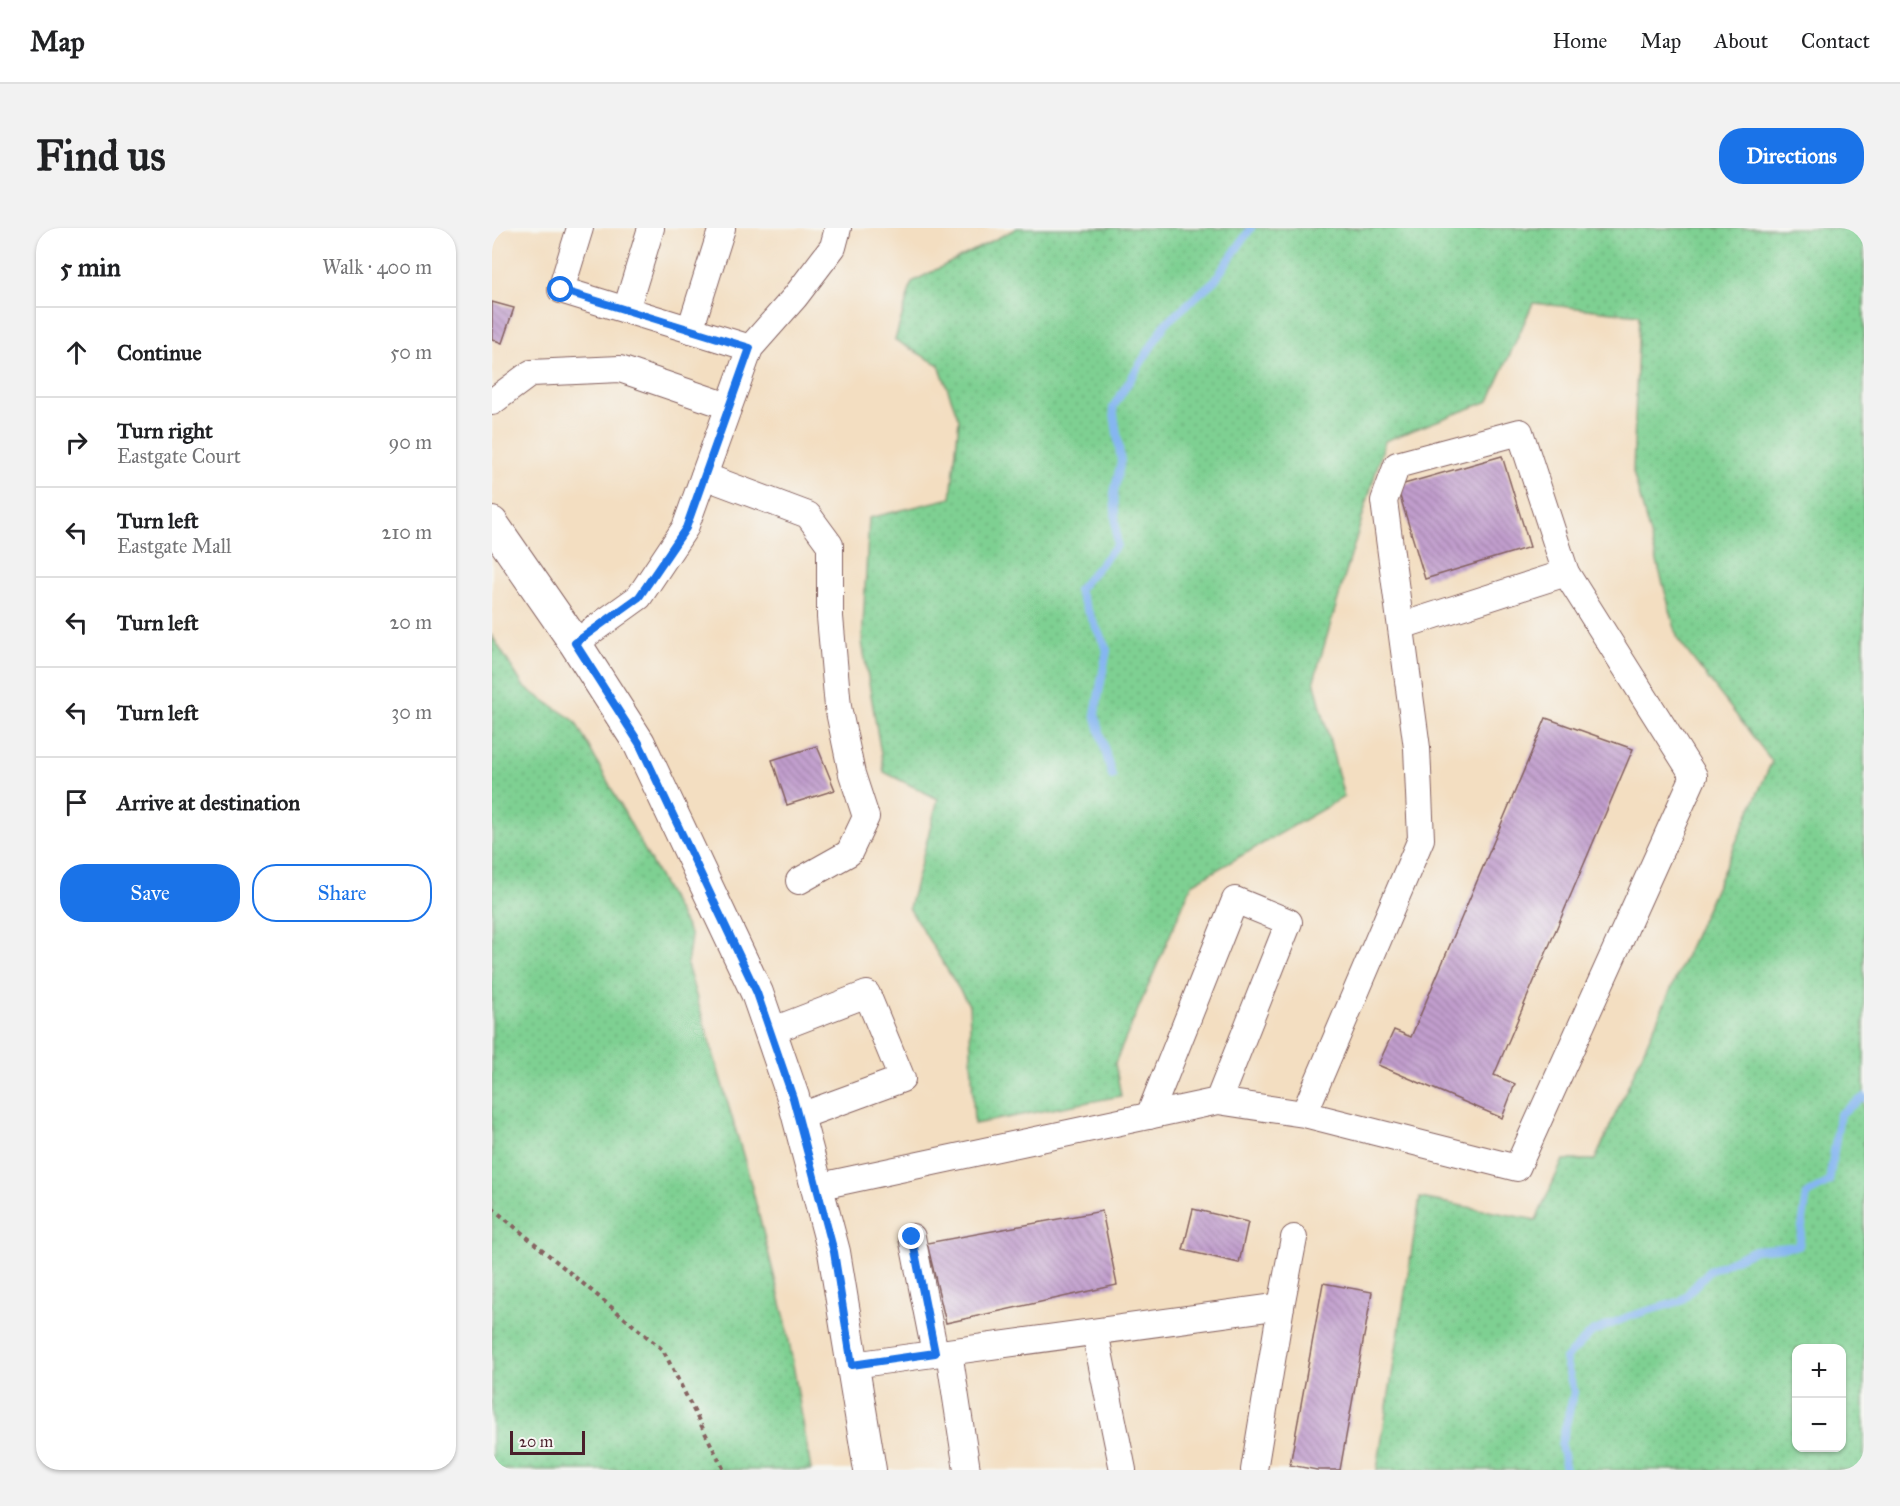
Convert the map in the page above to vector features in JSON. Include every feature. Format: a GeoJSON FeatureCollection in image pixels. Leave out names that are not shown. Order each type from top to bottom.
{"type":"FeatureCollection","features":[{"type":"Feature","properties":{"kind":"main road"},"geometry":{"type":"LineString","coordinates":[[492,523],[575,643],[639,743],[757,993],[798,1117],[834,1252],[870,1470]]}},
{"type":"Feature","properties":{"kind":"street"},"geometry":{"type":"LineString","coordinates":[[580,228],[561,290],[750,348]]}},
{"type":"Feature","properties":{"kind":"street"},"geometry":{"type":"LineString","coordinates":[[626,310],[651,228]]}},
{"type":"Feature","properties":{"kind":"street"},"geometry":{"type":"LineString","coordinates":[[690,330],[722,228]]}},
{"type":"Feature","properties":{"kind":"street"},"geometry":{"type":"LineString","coordinates":[[575,643],[639,597],[686,528],[750,348],[795,297],[833,247],[838,228]]}},
{"type":"Feature","properties":{"kind":"street"},"geometry":{"type":"LineString","coordinates":[[492,402],[531,373],[620,369],[729,406]]}},
{"type":"Feature","properties":{"kind":"street"},"geometry":{"type":"LineString","coordinates":[[816,1186],[1218,1101],[1304,1114],[1517,1167],[1694,776],[1566,573],[1520,432],[1397,465],[1384,501],[1417,748],[1421,839],[1304,1114]]}},
{"type":"Feature","properties":{"kind":"street"},"geometry":{"type":"LineString","coordinates":[[704,476],[808,515],[830,545],[831,617],[838,707],[852,774],[866,817],[849,854],[799,881]]}},
{"type":"Feature","properties":{"kind":"street"},"geometry":{"type":"LineString","coordinates":[[1401,626],[1566,573]]}},
{"type":"Feature","properties":{"kind":"street"},"geometry":{"type":"LineString","coordinates":[[1149,1116],[1235,900],[1289,922],[1218,1101]]}},
{"type":"Feature","properties":{"kind":"street"},"geometry":{"type":"LineString","coordinates":[[771,1031],[867,994],[902,1079],[798,1117]]}},
{"type":"Feature","properties":{"kind":"street"},"geometry":{"type":"LineString","coordinates":[[912,1237],[942,1353],[967,1470]]}},
{"type":"Feature","properties":{"kind":"street"},"geometry":{"type":"LineString","coordinates":[[1254,1470],[1294,1238]]}},
{"type":"Feature","properties":{"kind":"street"},"geometry":{"type":"LineString","coordinates":[[852,1365],[1281,1306]]}},
{"type":"Feature","properties":{"kind":"street"},"geometry":{"type":"LineString","coordinates":[[1095,1332],[1123,1470]]}},
{"type":"Feature","properties":{"kind":"path"},"geometry":{"type":"LineString","coordinates":[[492,1209],[663,1350],[724,1470]]}},
{"type":"Feature","properties":{"kind":"green space"},"geometry":{"type":"Polygon","coordinates":[[[1017,228],[1864,228],[1864,1470],[1377,1470],[1420,1198],[1536,1220],[1563,1160],[1595,1160],[1772,761],[1678,640],[1633,472],[1639,315],[1533,303],[1489,401],[1385,441],[1314,680],[1344,797],[1192,884],[1115,1063],[1121,1096],[974,1124],[969,1005],[909,908],[938,799],[884,772],[862,642],[869,518],[951,498],[959,420],[939,365],[895,340],[912,282],[1017,228]]]}},
{"type":"Feature","properties":{"kind":"green space"},"geometry":{"type":"Polygon","coordinates":[[[492,636],[524,687],[575,721],[691,936],[687,965],[748,1172],[786,1323],[811,1470],[492,1470],[492,636]]]}},
{"type":"Feature","properties":{"kind":"building"},"geometry":{"type":"Polygon","coordinates":[[[492,302],[514,308],[502,343],[492,339],[492,302]]]}},
{"type":"Feature","properties":{"kind":"building"},"geometry":{"type":"Polygon","coordinates":[[[1502,456],[1530,547],[1425,579],[1397,486],[1502,456]]]}},
{"type":"Feature","properties":{"kind":"building"},"geometry":{"type":"Polygon","coordinates":[[[1546,718],[1633,749],[1494,1075],[1515,1084],[1502,1118],[1378,1065],[1394,1030],[1411,1037],[1546,718]]]}},
{"type":"Feature","properties":{"kind":"building"},"geometry":{"type":"Polygon","coordinates":[[[817,746],[835,790],[787,805],[772,760],[817,746]]]}},
{"type":"Feature","properties":{"kind":"building"},"geometry":{"type":"Polygon","coordinates":[[[1193,1209],[1248,1222],[1239,1263],[1183,1250],[1193,1209]]]}},
{"type":"Feature","properties":{"kind":"building"},"geometry":{"type":"Polygon","coordinates":[[[1102,1211],[1117,1285],[946,1323],[927,1243],[1102,1211]]]}},
{"type":"Feature","properties":{"kind":"building"},"geometry":{"type":"Polygon","coordinates":[[[1323,1283],[1372,1292],[1340,1470],[1317,1470],[1290,1465],[1323,1283]]]}},
{"type":"Feature","properties":{"kind":"waterway"},"geometry":{"type":"LineString","coordinates":[[1112,776],[1095,714],[1107,650],[1078,590],[1117,545],[1114,493],[1121,461],[1113,407],[1166,323],[1215,280],[1251,228]]}},
{"type":"Feature","properties":{"kind":"waterway"},"geometry":{"type":"LineString","coordinates":[[1566,1470],[1561,1445],[1574,1392],[1565,1359],[1592,1332],[1630,1316],[1681,1301],[1709,1271],[1755,1250],[1799,1246],[1807,1194],[1829,1182],[1840,1114],[1864,1097]]}},
{"type":"Feature","properties":{"kind":"route"},"geometry":{"type":"LineString","coordinates":[[561,290],[750,348],[686,528],[639,597],[575,643],[639,743],[757,993],[793,1098],[834,1252],[852,1365],[935,1353],[912,1237]]}}]}
